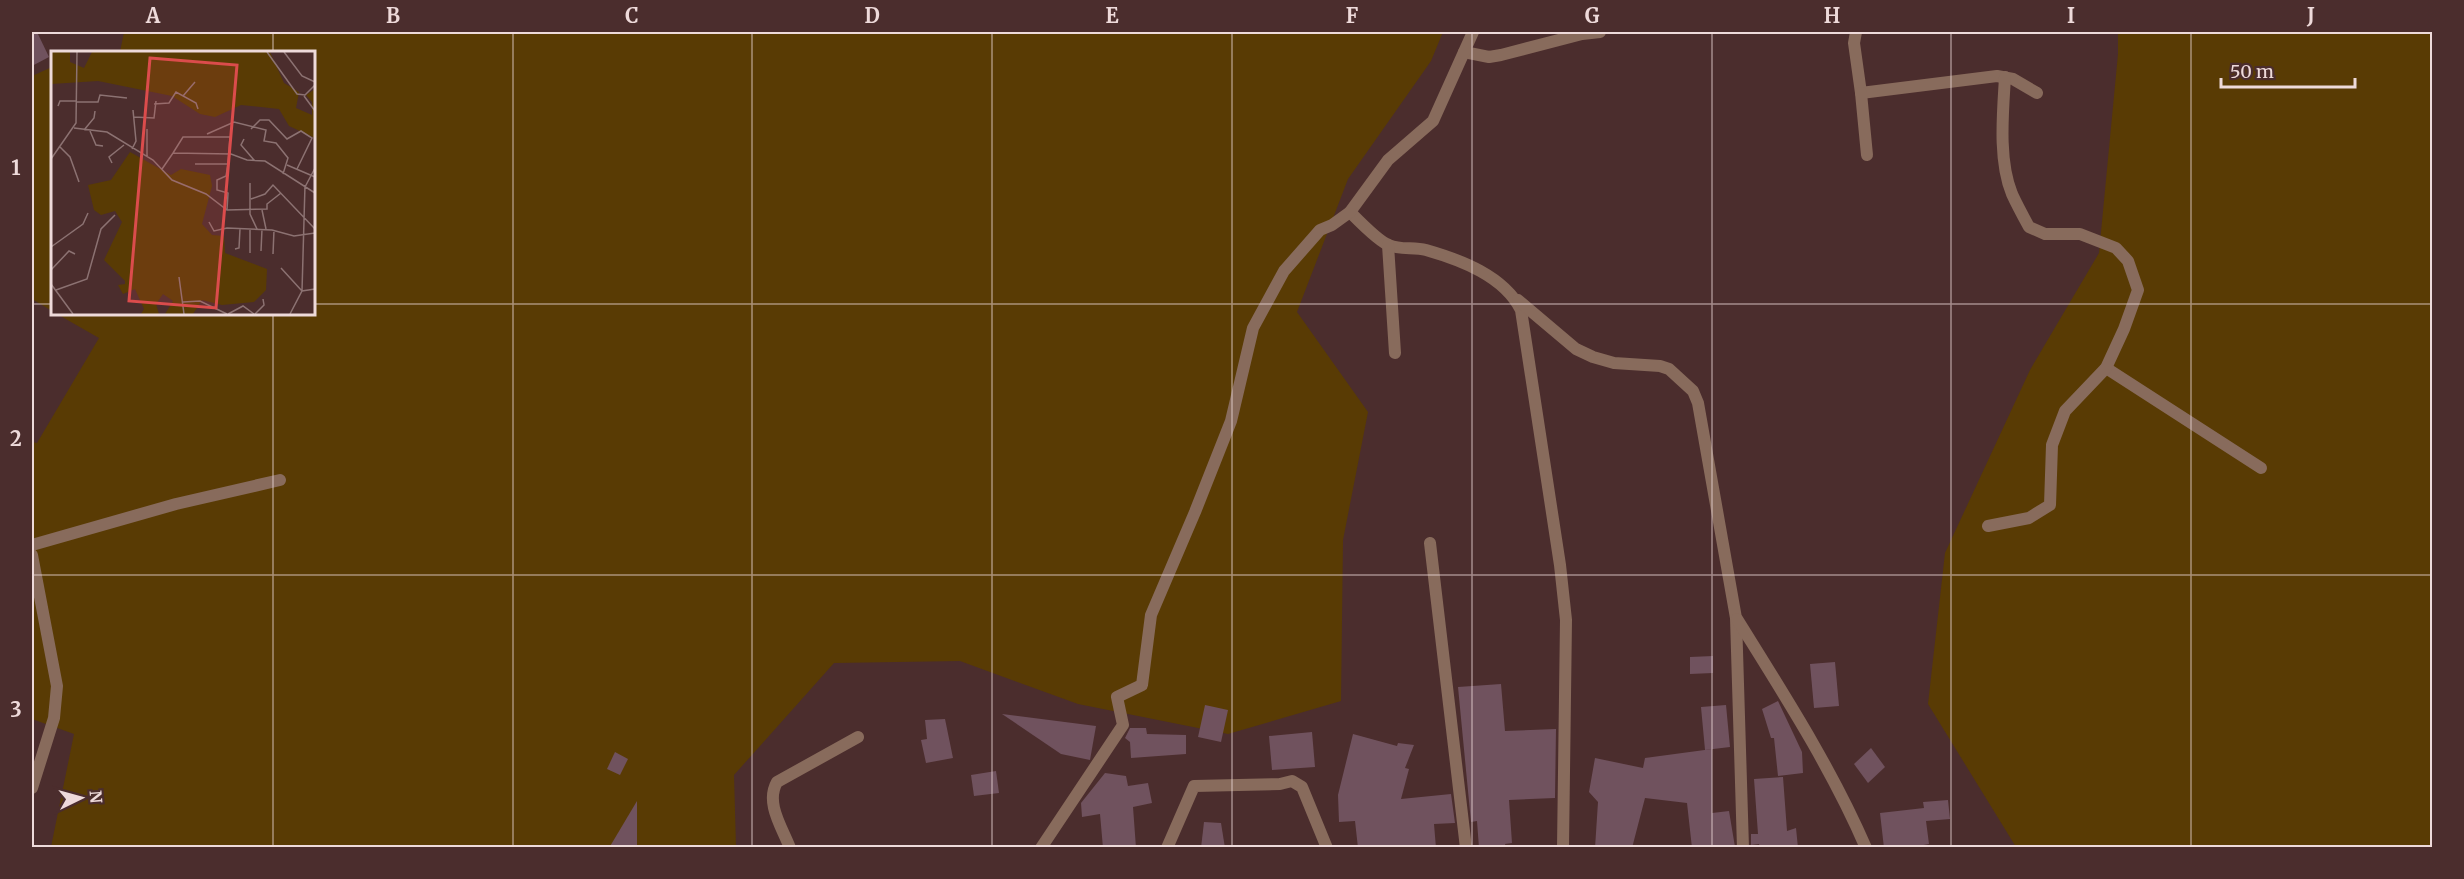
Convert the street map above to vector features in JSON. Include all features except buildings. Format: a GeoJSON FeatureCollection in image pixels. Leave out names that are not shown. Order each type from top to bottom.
{"type":"FeatureCollection","features":[{"type":"Feature","properties":{"kind":"street"},"geometry":{"type":"LineString","coordinates":[[1041,848],[1111,745],[1122,725],[1117,697],[1142,685],[1150,615],[1195,512],[1231,421],[1252,328],[1284,271],[1320,230],[1332,225],[1350,212],[1359,202],[1372,178],[1388,160],[1433,121],[1473,32]]}},
{"type":"Feature","properties":{"kind":"street"},"geometry":{"type":"LineString","coordinates":[[1464,52],[1489,57],[1581,34],[1600,32]]}},
{"type":"Feature","properties":{"kind":"street"},"geometry":{"type":"LineString","coordinates":[[1856,32],[1854,44],[1867,155]]}},
{"type":"Feature","properties":{"kind":"street"},"geometry":{"type":"LineString","coordinates":[[1861,93],[2005,77],[2037,93]]}},
{"type":"Feature","properties":{"kind":"street"},"geometry":{"type":"LineString","coordinates":[[1988,526],[2029,518],[2050,505],[2052,445],[2065,411],[2106,368],[2124,329],[2138,290],[2128,261],[2116,248],[2080,234],[2045,234],[2029,227],[2011,192],[2006,165],[2003,119],[2005,77]]}},
{"type":"Feature","properties":{"kind":"street"},"geometry":{"type":"LineString","coordinates":[[1350,212],[1388,245],[1424,249],[1474,269],[1505,286],[1514,297],[1576,349],[1614,363],[1660,366],[1669,369],[1693,391],[1698,403],[1736,618],[1743,848]]}},
{"type":"Feature","properties":{"kind":"street"},"geometry":{"type":"LineString","coordinates":[[1388,245],[1395,353]]}},
{"type":"Feature","properties":{"kind":"street"},"geometry":{"type":"LineString","coordinates":[[1514,297],[1524,324],[1566,620],[1563,848]]}},
{"type":"Feature","properties":{"kind":"street"},"geometry":{"type":"LineString","coordinates":[[2106,368],[2261,468]]}},
{"type":"Feature","properties":{"kind":"street"},"geometry":{"type":"LineString","coordinates":[[32,545],[176,504],[280,480]]}},
{"type":"Feature","properties":{"kind":"street"},"geometry":{"type":"LineString","coordinates":[[1430,543],[1467,848]]}},
{"type":"Feature","properties":{"kind":"street"},"geometry":{"type":"LineString","coordinates":[[32,555],[57,686],[54,718],[32,788]]}},
{"type":"Feature","properties":{"kind":"street"},"geometry":{"type":"LineString","coordinates":[[1736,618],[1802,724],[1848,807],[1866,848]]}},
{"type":"Feature","properties":{"kind":"street"},"geometry":{"type":"LineString","coordinates":[[790,848],[772,804],[771,792],[777,782],[858,737]]}},
{"type":"Feature","properties":{"kind":"street"},"geometry":{"type":"LineString","coordinates":[[1167,848],[1194,786],[1280,784],[1292,781],[1302,787],[1327,848]]}},
{"type":"Feature","properties":{"kind":"shaded area"},"geometry":{"type":"Polygon","coordinates":[[[124,32],[1443,32],[1431,61],[1348,179],[1297,312],[1368,412],[1343,540],[1341,701],[1228,734],[1078,704],[960,661],[834,663],[734,775],[736,847],[51,847],[74,734],[32,719],[32,442],[37,443],[99,338],[59,315],[315,315],[315,51],[120,51],[124,32]]]}},
{"type":"Feature","properties":{"kind":"shaded area"},"geometry":{"type":"Polygon","coordinates":[[[2118,32],[2432,32],[2432,847],[2016,847],[1928,704],[1945,553],[2030,370],[2099,253],[2118,54],[2118,32]]]}},
{"type":"Feature","properties":{"kind":"shaded area"},"geometry":{"type":"Polygon","coordinates":[[[51,67],[51,310],[32,299],[32,76],[51,67]]]}}]}
